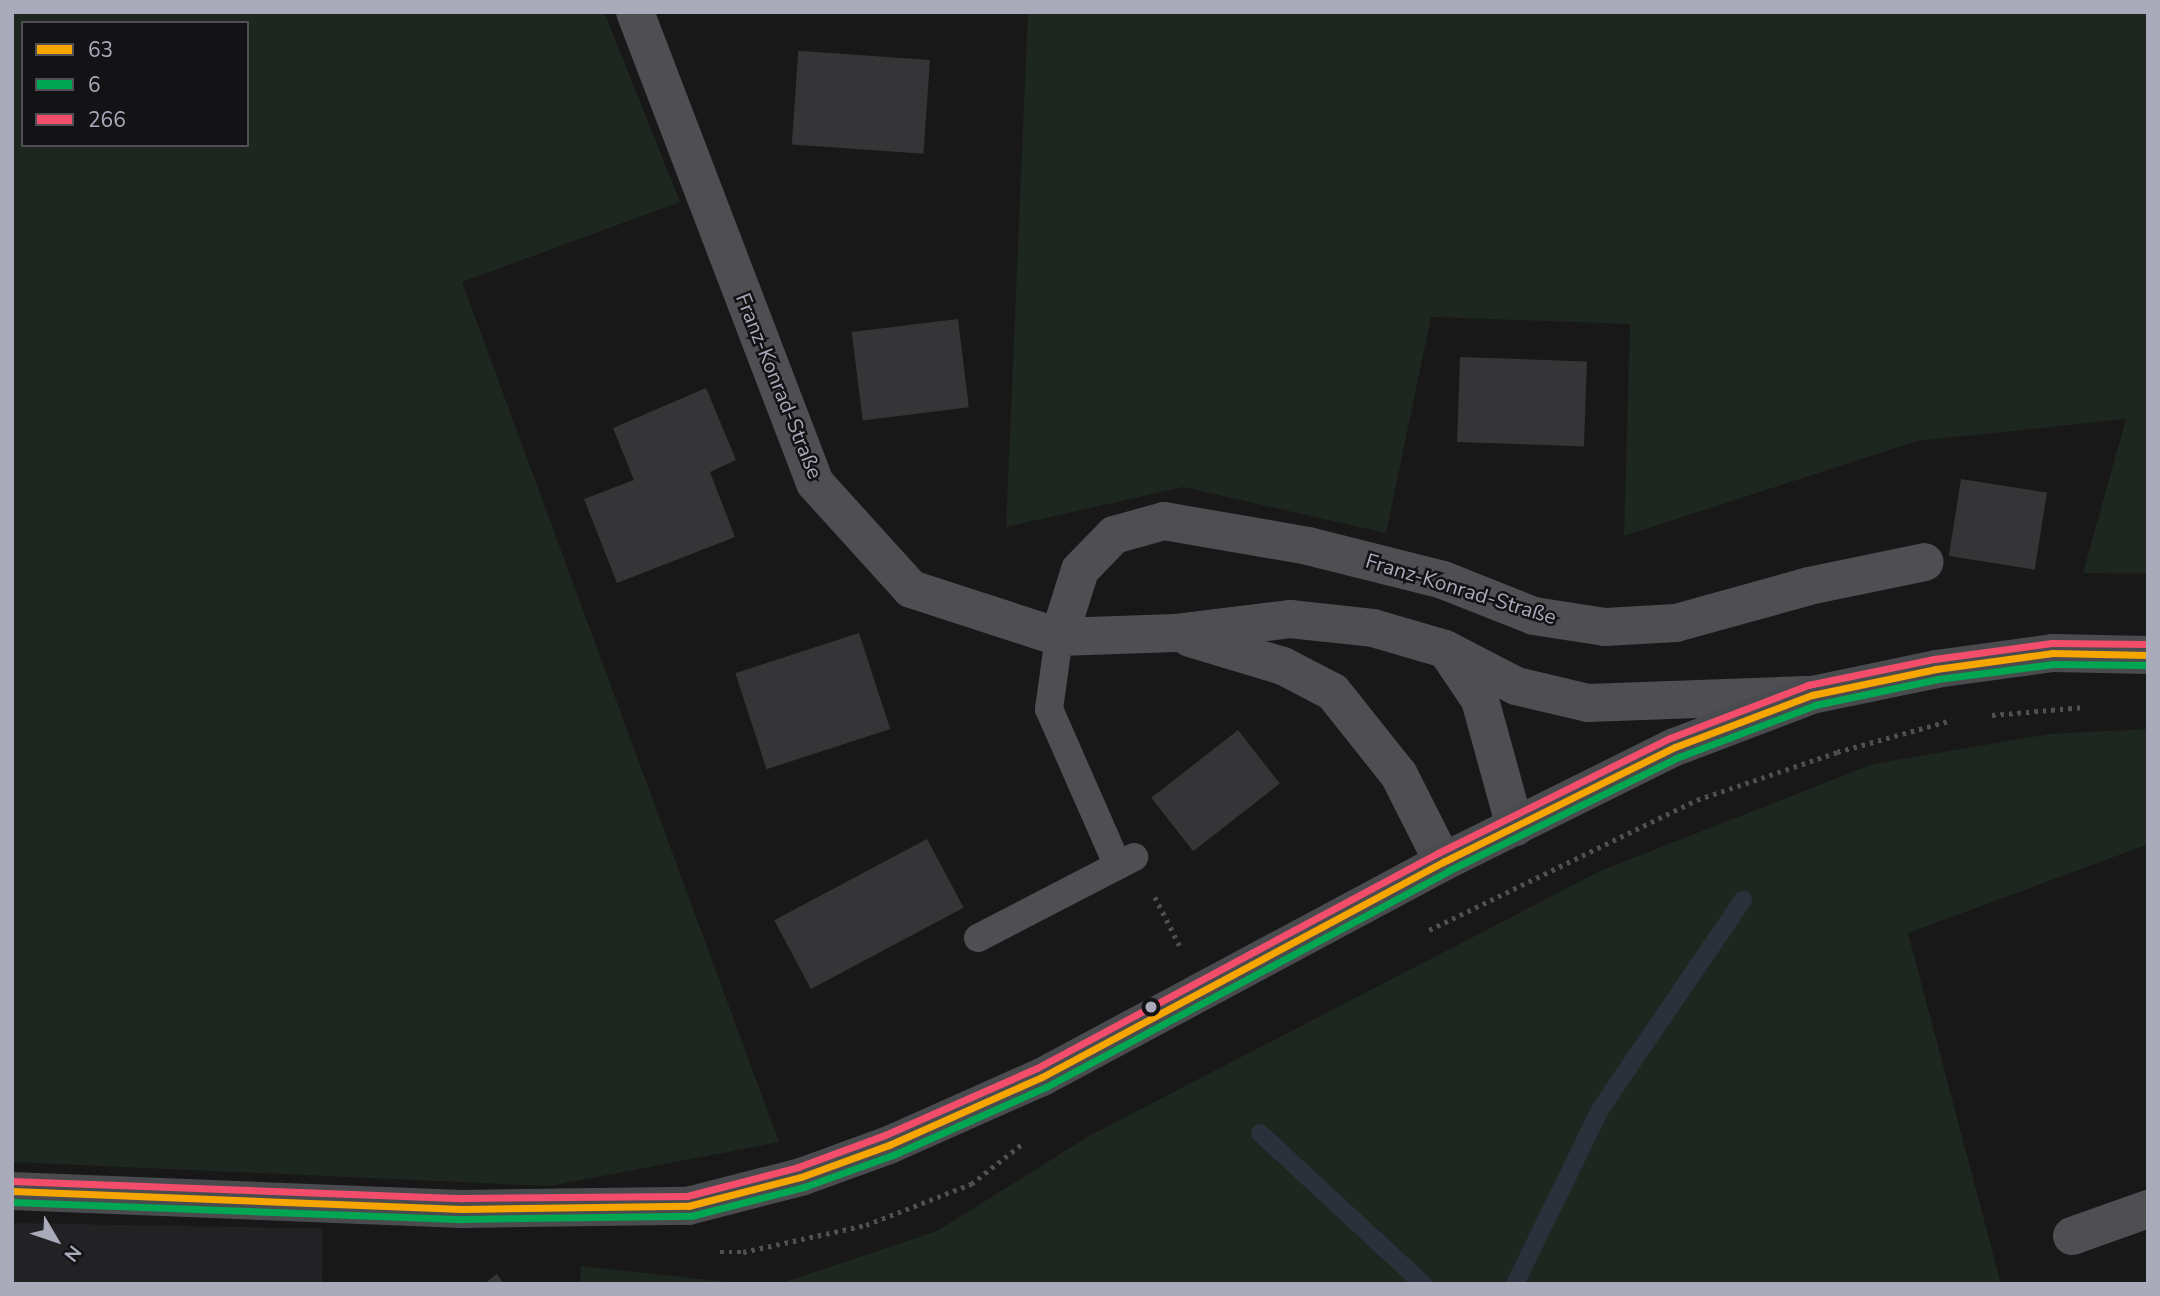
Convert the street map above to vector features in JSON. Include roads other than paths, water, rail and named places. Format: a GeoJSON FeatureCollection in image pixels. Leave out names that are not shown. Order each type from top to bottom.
{"type":"FeatureCollection","features":[{"type":"Feature","properties":{"kind":"main road"},"geometry":{"type":"LineString","coordinates":[[12,1191],[462,1209],[688,1206],[801,1177],[889,1145],[1042,1077],[1443,862],[1675,747],[1812,695],[1936,669],[2053,653],[2148,655]]}},
{"type":"Feature","properties":{"kind":"street","name":"Franz-Konrad-Straße"},"geometry":{"type":"LineString","coordinates":[[635,12],[816,483],[911,589],[1059,637],[1175,633],[1290,619],[1373,628],[1445,649],[1516,686],[1588,703],[1812,695]]}},
{"type":"Feature","properties":{"kind":"street","name":"Franz-Konrad-Straße"},"geometry":{"type":"LineString","coordinates":[[1059,637],[1080,570],[1114,534],[1164,522],[1308,545],[1443,580],[1534,616],[1605,627],[1675,624],[1809,586],[1925,562]]}},
{"type":"Feature","properties":{"kind":"street","name":"Franz-Konrad-Straße"},"geometry":{"type":"LineString","coordinates":[[1175,633],[1283,666],[1333,692],[1399,775],[1443,862]]}},
{"type":"Feature","properties":{"kind":"street"},"geometry":{"type":"LineString","coordinates":[[1445,649],[1480,700],[1515,827]]}},
{"type":"Feature","properties":{"kind":"street"},"geometry":{"type":"LineString","coordinates":[[2072,1236],[2148,1209]]}},
{"type":"Feature","properties":{"kind":"lane"},"geometry":{"type":"LineString","coordinates":[[978,938],[1126,861],[1049,709],[1059,637]]}},
{"type":"Feature","properties":{"kind":"waterway"},"geometry":{"type":"LineString","coordinates":[[1515,1284],[1601,1108],[1743,900]]}},
{"type":"Feature","properties":{"kind":"waterway"},"geometry":{"type":"LineString","coordinates":[[1260,1133],[1423,1284]]}}]}
